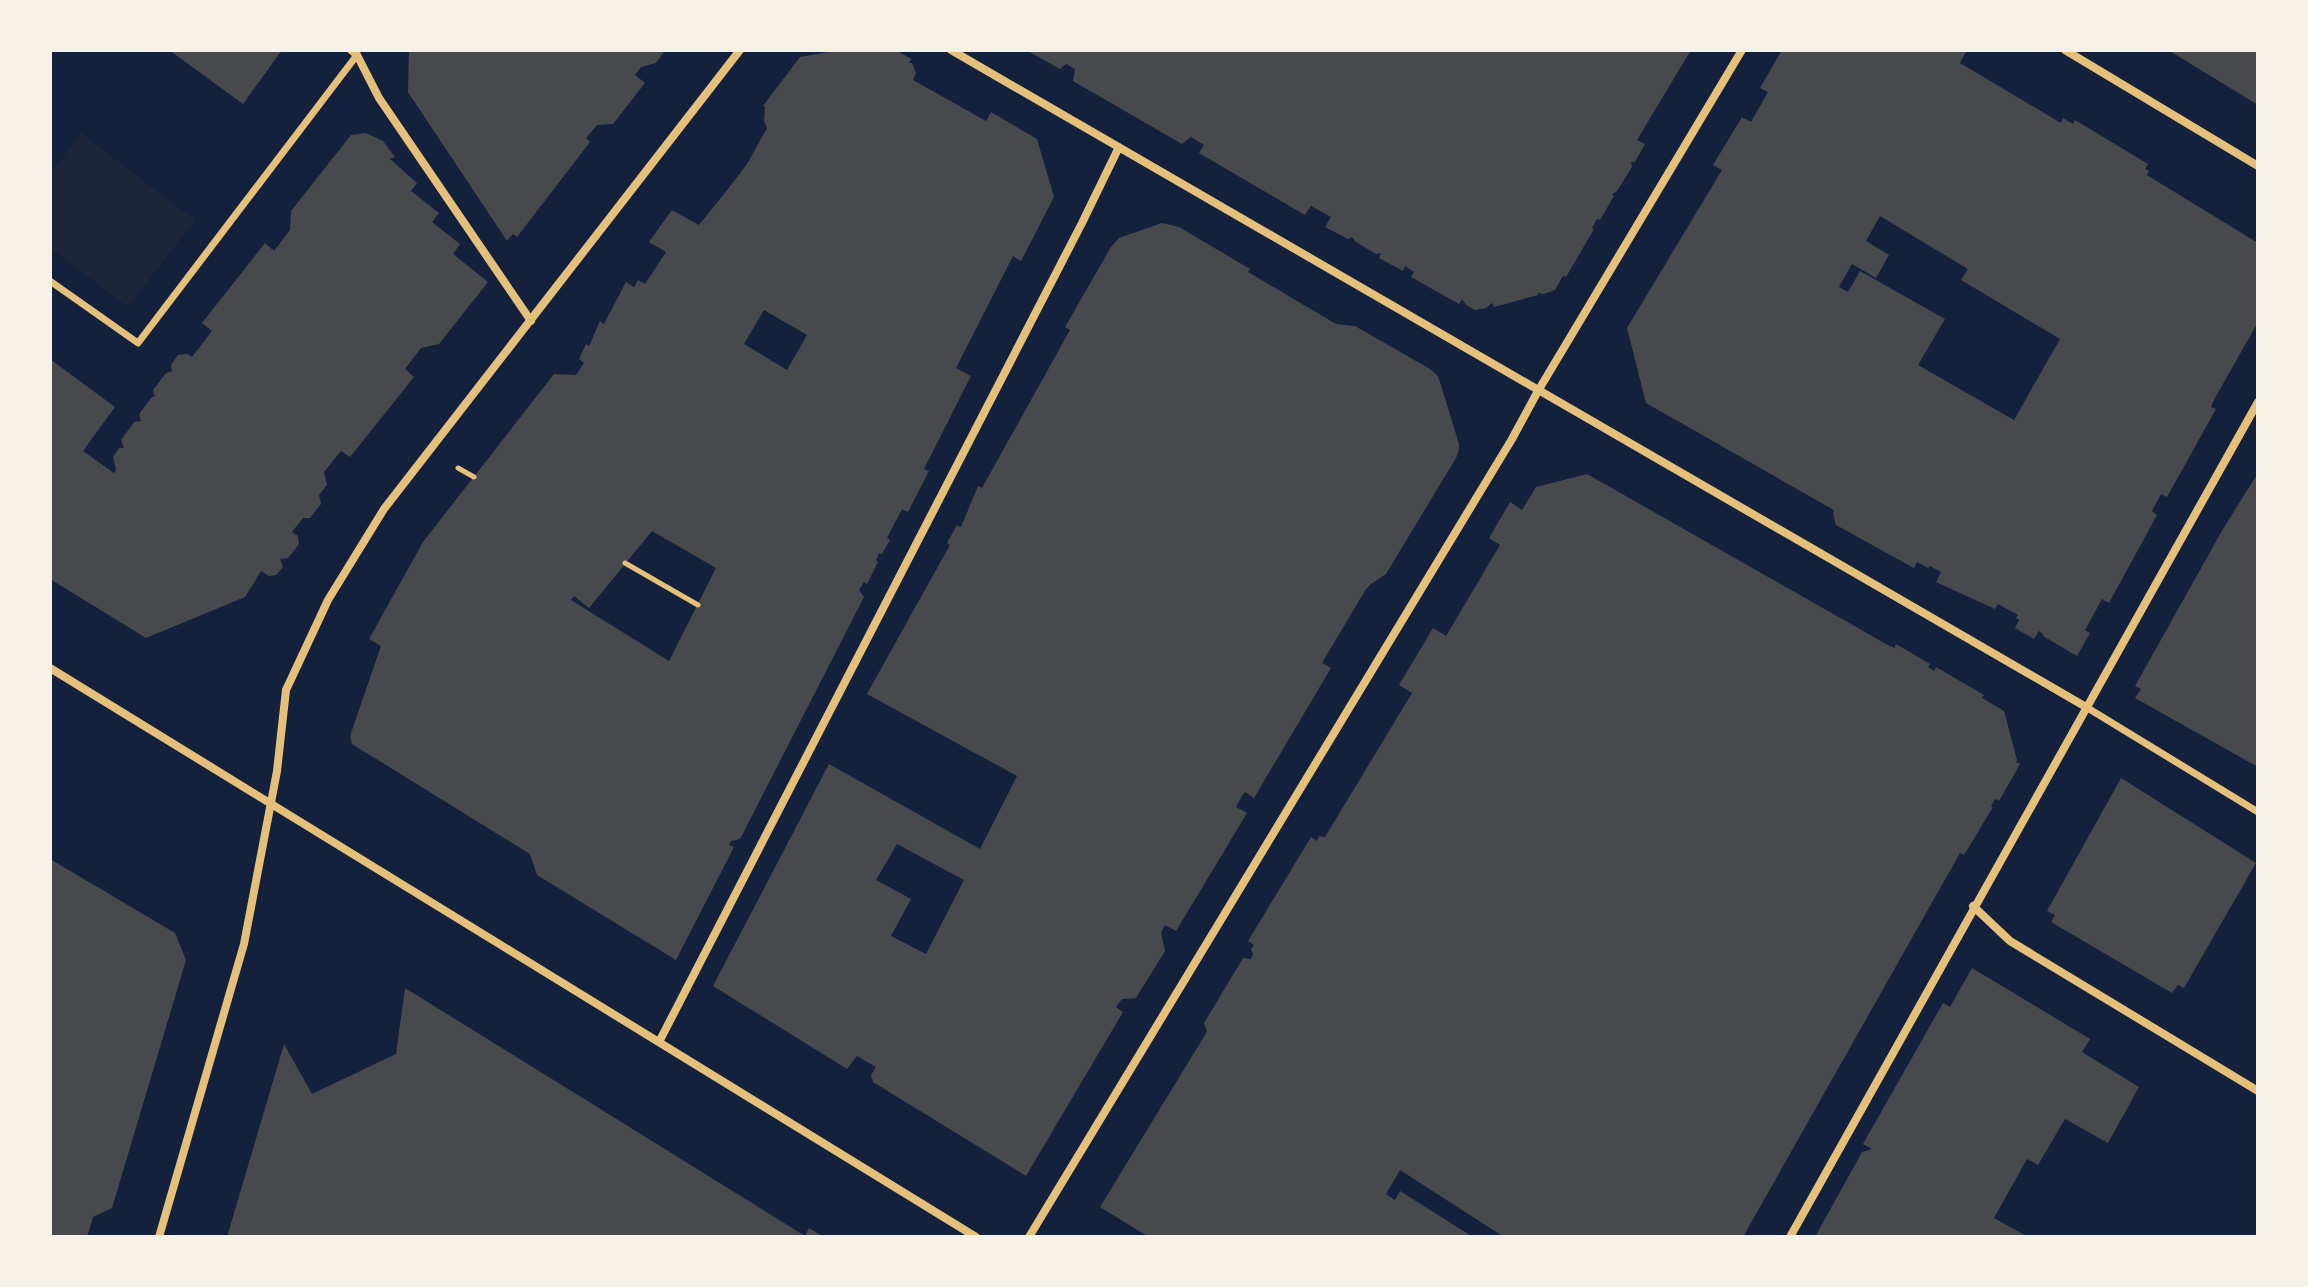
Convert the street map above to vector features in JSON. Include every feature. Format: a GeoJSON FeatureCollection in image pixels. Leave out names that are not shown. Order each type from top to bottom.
{"type":"FeatureCollection","features":[{"type":"Feature","properties":{"kind":"street"},"geometry":{"type":"LineString","coordinates":[[159,1237],[244,944],[272,803],[286,690],[328,600],[384,509],[740,50]]}},
{"type":"Feature","properties":{"kind":"street"},"geometry":{"type":"LineString","coordinates":[[951,50],[2086,707],[2258,812]]}},
{"type":"Feature","properties":{"kind":"street"},"geometry":{"type":"LineString","coordinates":[[1029,1237],[1512,439],[1742,50]]}},
{"type":"Feature","properties":{"kind":"street"},"geometry":{"type":"LineString","coordinates":[[2065,50],[2258,166]]}},
{"type":"Feature","properties":{"kind":"street"},"geometry":{"type":"LineString","coordinates":[[50,281],[138,343],[354,53],[379,98],[531,321]]}},
{"type":"Feature","properties":{"kind":"street"},"geometry":{"type":"LineString","coordinates":[[659,1042],[1119,147]]}},
{"type":"Feature","properties":{"kind":"street"},"geometry":{"type":"LineString","coordinates":[[1790,1237],[2258,402]]}},
{"type":"Feature","properties":{"kind":"street"},"geometry":{"type":"LineString","coordinates":[[50,668],[976,1237]]}},
{"type":"Feature","properties":{"kind":"street"},"geometry":{"type":"LineString","coordinates":[[1973,906],[2010,941],[2258,1091]]}},
{"type":"Feature","properties":{"kind":"path"},"geometry":{"type":"LineString","coordinates":[[458,468],[474,477]]}},
{"type":"Feature","properties":{"kind":"path"},"geometry":{"type":"LineString","coordinates":[[625,563],[698,605]]}},
{"type":"Feature","properties":{"kind":"shaded area"},"geometry":{"type":"Polygon","coordinates":[[[81,133],[195,220],[128,307],[50,248],[50,175],[81,133]]]}},
{"type":"Feature","properties":{"kind":"building"},"geometry":{"type":"Polygon","coordinates":[[[169,50],[282,50],[243,104],[169,50]]]}},
{"type":"Feature","properties":{"kind":"building"},"geometry":{"type":"Polygon","coordinates":[[[409,50],[665,50],[656,63],[641,67],[635,75],[645,83],[613,124],[597,125],[586,138],[590,142],[517,237],[513,234],[507,241],[408,92],[409,50]]]}},
{"type":"Feature","properties":{"kind":"building"},"geometry":{"type":"Polygon","coordinates":[[[839,50],[896,50],[911,59],[909,63],[912,63],[916,73],[913,80],[986,121],[991,112],[1037,139],[1054,197],[1021,261],[1013,256],[956,368],[971,376],[924,469],[929,471],[908,512],[902,509],[867,584],[864,582],[859,590],[864,597],[740,839],[731,841],[729,845],[734,847],[676,960],[537,875],[530,854],[352,744],[350,736],[381,646],[369,639],[423,542],[554,374],[576,375],[584,363],[579,359],[586,344],[589,346],[600,321],[604,324],[626,282],[634,287],[638,280],[645,284],[666,252],[649,242],[672,210],[699,225],[728,189],[747,164],[767,128],[763,106],[800,57],[839,50]],[[764,310],[744,344],[787,370],[807,335],[764,310]],[[652,531],[589,608],[574,596],[571,600],[669,661],[716,568],[652,531]]]}},
{"type":"Feature","properties":{"kind":"building"},"geometry":{"type":"Polygon","coordinates":[[[1026,50],[1691,50],[1637,140],[1645,144],[1635,162],[1631,162],[1632,167],[1617,191],[1612,194],[1614,196],[1600,220],[1597,219],[1566,277],[1563,276],[1555,290],[1544,294],[1537,293],[1494,307],[1492,303],[1475,310],[1462,299],[1459,304],[1411,277],[1414,272],[1405,266],[1403,271],[1379,258],[1381,253],[1376,254],[1352,237],[1348,239],[1325,227],[1331,217],[1311,206],[1305,215],[1199,153],[1204,145],[1191,137],[1182,144],[1073,81],[1075,69],[1066,64],[1060,69],[1026,50]]]}},
{"type":"Feature","properties":{"kind":"building"},"geometry":{"type":"Polygon","coordinates":[[[1782,50],[1967,50],[1960,63],[2061,123],[2063,118],[2073,124],[2075,120],[2148,164],[2145,169],[2149,171],[2147,175],[2258,243],[2258,322],[2215,398],[2211,407],[2216,409],[2167,497],[2161,494],[2152,511],[2157,515],[2109,603],[2102,599],[2085,630],[2090,633],[2077,656],[2039,631],[2034,639],[2015,628],[2018,615],[1998,604],[1995,609],[1936,582],[1941,572],[1930,566],[1928,568],[1917,562],[1914,568],[1836,525],[1832,509],[1646,403],[1627,328],[1722,170],[1713,165],[1742,117],[1751,122],[1768,92],[1760,88],[1782,50]],[[1880,216],[1866,241],[1889,255],[1876,278],[1852,264],[1839,287],[1848,292],[1860,271],[1945,319],[1918,365],[2014,420],[2060,339],[1961,280],[1968,269],[1880,216]]]}},
{"type":"Feature","properties":{"kind":"building"},"geometry":{"type":"Polygon","coordinates":[[[2168,50],[2258,50],[2258,105],[2168,50]]]}},
{"type":"Feature","properties":{"kind":"building"},"geometry":{"type":"Polygon","coordinates":[[[366,133],[383,141],[395,157],[390,159],[417,183],[411,191],[439,213],[432,222],[460,244],[453,254],[488,282],[439,344],[421,348],[405,369],[414,377],[350,457],[341,451],[324,472],[327,485],[319,495],[321,504],[310,518],[303,518],[292,532],[298,536],[299,544],[288,558],[280,559],[283,567],[276,575],[269,576],[261,571],[245,597],[146,638],[50,579],[50,359],[115,407],[83,451],[114,473],[113,457],[119,448],[124,448],[121,440],[134,422],[141,421],[139,414],[155,396],[153,390],[166,373],[172,371],[171,365],[178,355],[192,357],[212,331],[202,323],[265,243],[274,251],[290,230],[291,211],[351,135],[366,133]]]}},
{"type":"Feature","properties":{"kind":"building"},"geometry":{"type":"Polygon","coordinates":[[[1162,223],[1179,227],[1336,324],[1355,326],[1430,369],[1440,382],[1459,450],[1386,574],[1366,589],[1322,663],[1331,668],[1254,798],[1245,792],[1242,796],[1236,807],[1247,813],[1176,931],[1165,925],[1161,933],[1165,951],[1136,998],[1122,999],[1116,1007],[1123,1012],[1026,1176],[873,1082],[871,1075],[876,1067],[857,1056],[847,1069],[713,986],[829,764],[980,849],[1017,776],[867,694],[950,545],[947,543],[957,525],[961,527],[978,486],[982,488],[1070,330],[1065,327],[1119,238],[1162,223]],[[897,844],[876,880],[911,899],[891,936],[926,954],[964,880],[897,844]]]}},
{"type":"Feature","properties":{"kind":"building"},"geometry":{"type":"Polygon","coordinates":[[[2258,473],[2258,767],[2135,698],[2141,689],[2135,686],[2258,473]]]}},
{"type":"Feature","properties":{"kind":"building"},"geometry":{"type":"Polygon","coordinates":[[[1587,474],[1886,644],[1894,648],[1896,644],[1930,664],[1928,667],[1934,671],[1936,667],[1984,695],[1982,698],[2004,711],[2016,762],[2020,764],[1999,801],[1995,799],[1964,855],[1960,853],[1743,1237],[1504,1237],[1400,1170],[1386,1194],[1395,1200],[1400,1191],[1473,1237],[1149,1237],[1100,1207],[1205,1035],[1204,1023],[1243,958],[1251,959],[1254,945],[1248,941],[1311,837],[1317,841],[1319,836],[1325,837],[1412,693],[1399,685],[1433,628],[1446,636],[1500,545],[1489,538],[1510,502],[1522,510],[1536,487],[1587,474]]]}},
{"type":"Feature","properties":{"kind":"building"},"geometry":{"type":"Polygon","coordinates":[[[2121,778],[2256,863],[2184,988],[2178,985],[2172,993],[2051,922],[2055,915],[2047,911],[2121,778]]]}},
{"type":"Feature","properties":{"kind":"building"},"geometry":{"type":"Polygon","coordinates":[[[50,859],[175,933],[186,960],[112,1208],[93,1217],[87,1237],[50,1237],[50,859]]]}},
{"type":"Feature","properties":{"kind":"building"},"geometry":{"type":"Polygon","coordinates":[[[1972,968],[2090,1039],[2082,1052],[2139,1087],[2108,1143],[2065,1119],[2038,1165],[2027,1159],[1994,1218],[2028,1237],[1815,1237],[1862,1152],[1872,1149],[1863,1144],[1943,1003],[1950,1007],[1972,968]]]}},
{"type":"Feature","properties":{"kind":"building"},"geometry":{"type":"Polygon","coordinates":[[[405,988],[805,1236],[809,1228],[824,1237],[227,1237],[284,1044],[312,1094],[396,1054],[405,988]]]}}]}
